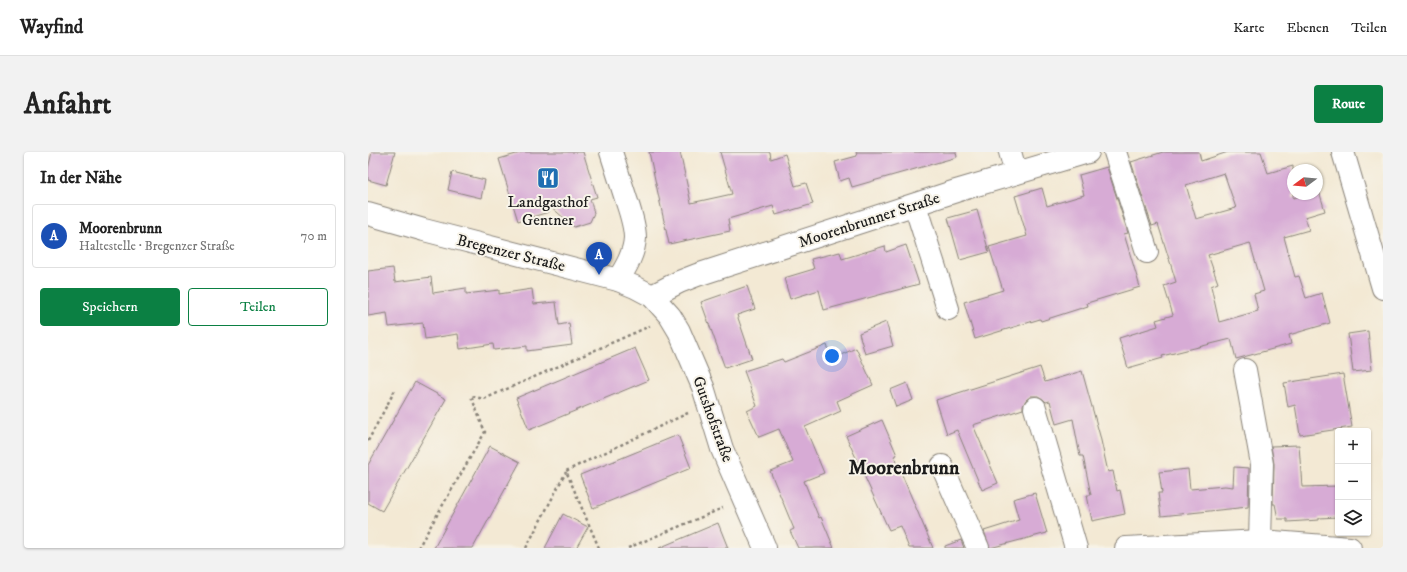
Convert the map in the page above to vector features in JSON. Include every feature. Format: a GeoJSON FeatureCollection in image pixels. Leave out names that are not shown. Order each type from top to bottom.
{"type":"FeatureCollection","features":[{"type":"Feature","properties":{"kind":"street"},"geometry":{"type":"LineString","coordinates":[[611,152],[630,213],[635,238],[632,253],[627,266],[618,280]]}},
{"type":"Feature","properties":{"kind":"street"},"geometry":{"type":"LineString","coordinates":[[1010,152],[1016,174]]}},
{"type":"Feature","properties":{"kind":"street","name":"Moorenbrunner Straße"},"geometry":{"type":"LineString","coordinates":[[652,296],[679,282],[697,275],[956,191],[1088,152]]}},
{"type":"Feature","properties":{"kind":"street"},"geometry":{"type":"LineString","coordinates":[[1115,152],[1147,252]]}},
{"type":"Feature","properties":{"kind":"street"},"geometry":{"type":"LineString","coordinates":[[1343,152],[1383,288]]}},
{"type":"Feature","properties":{"kind":"street"},"geometry":{"type":"LineString","coordinates":[[916,205],[948,310]]}},
{"type":"Feature","properties":{"kind":"street","name":"Bregenzer Straße"},"geometry":{"type":"LineString","coordinates":[[368,214],[618,280],[652,296]]}},
{"type":"Feature","properties":{"kind":"street","name":"Gutshofstraße"},"geometry":{"type":"LineString","coordinates":[[652,296],[670,316],[685,345],[703,386],[722,449],[765,548]]}},
{"type":"Feature","properties":{"kind":"street"},"geometry":{"type":"LineString","coordinates":[[1245,370],[1262,464],[1265,543]]}},
{"type":"Feature","properties":{"kind":"street"},"geometry":{"type":"LineString","coordinates":[[1035,408],[1076,548]]}},
{"type":"Feature","properties":{"kind":"street"},"geometry":{"type":"LineString","coordinates":[[942,466],[978,548]]}},
{"type":"Feature","properties":{"kind":"street"},"geometry":{"type":"LineString","coordinates":[[1126,548],[1265,543],[1350,548]]}},
{"type":"Feature","properties":{"kind":"path"},"geometry":{"type":"LineString","coordinates":[[418,548],[485,432],[471,396],[484,400],[670,316]]}},
{"type":"Feature","properties":{"kind":"path"},"geometry":{"type":"LineString","coordinates":[[368,441],[396,388]]}},
{"type":"Feature","properties":{"kind":"path"},"geometry":{"type":"LineString","coordinates":[[526,548],[566,471],[708,403]]}},
{"type":"Feature","properties":{"kind":"path"},"geometry":{"type":"LineString","coordinates":[[566,471],[599,548]]}},
{"type":"Feature","properties":{"kind":"path"},"geometry":{"type":"LineString","coordinates":[[628,548],[744,500]]}},
{"type":"Feature","properties":{"kind":"building"},"geometry":{"type":"Polygon","coordinates":[[[372,152],[395,152],[386,185],[368,180],[368,169],[372,152]]]}},
{"type":"Feature","properties":{"kind":"building","name":"Landgasthof Gentner"},"geometry":{"type":"Polygon","coordinates":[[[523,152],[583,152],[597,197],[590,199],[594,213],[590,222],[574,227],[549,205],[549,212],[518,221],[499,159],[523,152]]]}},
{"type":"Feature","properties":{"kind":"building"},"geometry":{"type":"Polygon","coordinates":[[[649,152],[680,152],[691,203],[732,194],[720,152],[770,152],[771,159],[785,154],[795,186],[806,183],[813,204],[776,215],[773,206],[728,219],[730,231],[669,244],[649,152]]]}},
{"type":"Feature","properties":{"kind":"building"},"geometry":{"type":"Polygon","coordinates":[[[856,152],[956,152],[957,157],[852,187],[849,178],[840,181],[835,162],[857,156],[856,152]]]}},
{"type":"Feature","properties":{"kind":"building"},"geometry":{"type":"Polygon","coordinates":[[[1163,152],[1199,152],[1201,161],[1228,152],[1261,152],[1268,173],[1287,168],[1287,200],[1322,200],[1325,211],[1305,217],[1309,230],[1284,237],[1295,277],[1299,276],[1306,298],[1322,293],[1330,323],[1289,335],[1291,344],[1236,359],[1231,339],[1162,356],[1163,358],[1128,368],[1119,338],[1158,326],[1156,320],[1173,315],[1164,286],[1176,282],[1158,224],[1152,226],[1131,162],[1163,152]],[[1224,173],[1186,185],[1196,219],[1236,208],[1224,173]],[[1250,243],[1208,255],[1218,283],[1211,286],[1219,322],[1258,311],[1254,294],[1264,291],[1250,243]]]}},
{"type":"Feature","properties":{"kind":"building"},"geometry":{"type":"Polygon","coordinates":[[[1107,167],[1128,233],[1124,234],[1140,287],[1087,303],[1088,306],[1041,321],[1040,319],[975,339],[964,302],[1003,290],[989,247],[1027,236],[1015,196],[1042,188],[1047,206],[1084,195],[1079,175],[1107,167]]]}},
{"type":"Feature","properties":{"kind":"building"},"geometry":{"type":"Polygon","coordinates":[[[452,172],[485,180],[481,198],[448,190],[452,172]]]}},
{"type":"Feature","properties":{"kind":"building"},"geometry":{"type":"Polygon","coordinates":[[[977,210],[989,252],[960,260],[948,218],[977,210]]]}},
{"type":"Feature","properties":{"kind":"building"},"geometry":{"type":"Polygon","coordinates":[[[906,245],[919,284],[824,310],[819,290],[790,299],[784,278],[814,269],[811,259],[840,252],[842,259],[885,246],[886,252],[906,245]]]}},
{"type":"Feature","properties":{"kind":"building"},"geometry":{"type":"Polygon","coordinates":[[[393,268],[395,282],[431,277],[433,293],[466,288],[466,294],[499,290],[499,294],[532,289],[534,304],[556,302],[559,325],[569,323],[572,345],[527,351],[527,346],[494,350],[493,344],[460,349],[458,334],[425,339],[423,323],[389,327],[387,313],[368,316],[368,271],[393,268]]]}},
{"type":"Feature","properties":{"kind":"building"},"geometry":{"type":"Polygon","coordinates":[[[747,286],[755,309],[737,315],[752,359],[725,368],[701,302],[747,286]]]}},
{"type":"Feature","properties":{"kind":"building"},"geometry":{"type":"Polygon","coordinates":[[[886,322],[893,346],[865,354],[859,333],[886,322]]]}},
{"type":"Feature","properties":{"kind":"building"},"geometry":{"type":"Polygon","coordinates":[[[1368,331],[1372,370],[1353,372],[1348,334],[1368,331]]]}},
{"type":"Feature","properties":{"kind":"building"},"geometry":{"type":"Polygon","coordinates":[[[827,345],[832,359],[856,348],[873,385],[837,401],[841,411],[805,427],[824,473],[804,481],[819,518],[821,517],[834,548],[798,548],[790,531],[794,529],[770,471],[793,462],[779,429],[759,437],[747,411],[757,406],[744,371],[782,359],[784,362],[827,345]]]}},
{"type":"Feature","properties":{"kind":"building"},"geometry":{"type":"Polygon","coordinates":[[[635,348],[649,380],[529,430],[516,398],[635,348]]]}},
{"type":"Feature","properties":{"kind":"building"},"geometry":{"type":"Polygon","coordinates":[[[1040,367],[1045,382],[1082,371],[1100,436],[1108,472],[1113,471],[1117,491],[1120,490],[1125,514],[1092,521],[1087,495],[1091,495],[1083,456],[1080,456],[1073,419],[1056,424],[1050,401],[1046,402],[1038,396],[1031,396],[1026,400],[1023,405],[1023,409],[973,425],[998,483],[982,490],[957,430],[947,434],[936,400],[1040,367]]]}},
{"type":"Feature","properties":{"kind":"building"},"geometry":{"type":"Polygon","coordinates":[[[1343,374],[1352,427],[1335,428],[1335,430],[1300,435],[1295,405],[1288,407],[1284,383],[1343,374]]]}},
{"type":"Feature","properties":{"kind":"building"},"geometry":{"type":"Polygon","coordinates":[[[415,382],[446,399],[382,511],[368,503],[368,465],[415,382]]]}},
{"type":"Feature","properties":{"kind":"building"},"geometry":{"type":"Polygon","coordinates":[[[907,383],[913,400],[896,407],[890,390],[907,383]]]}},
{"type":"Feature","properties":{"kind":"building"},"geometry":{"type":"Polygon","coordinates":[[[882,420],[897,455],[894,456],[933,548],[909,548],[900,526],[889,530],[846,436],[882,420]]]}},
{"type":"Feature","properties":{"kind":"building"},"geometry":{"type":"Polygon","coordinates":[[[678,435],[691,468],[593,508],[580,475],[678,435]]]}},
{"type":"Feature","properties":{"kind":"building"},"geometry":{"type":"Polygon","coordinates":[[[1299,445],[1302,487],[1335,486],[1335,517],[1319,518],[1319,520],[1287,522],[1287,519],[1278,519],[1275,504],[1273,504],[1274,464],[1271,446],[1299,445]]]}},
{"type":"Feature","properties":{"kind":"building"},"geometry":{"type":"Polygon","coordinates":[[[490,446],[520,462],[473,548],[434,548],[490,446]]]}},
{"type":"Feature","properties":{"kind":"building"},"geometry":{"type":"Polygon","coordinates":[[[1234,467],[1249,468],[1248,507],[1161,516],[1158,493],[1162,493],[1159,472],[1188,469],[1190,489],[1225,486],[1233,487],[1234,467]]]}},
{"type":"Feature","properties":{"kind":"building"},"geometry":{"type":"Polygon","coordinates":[[[1035,493],[1047,533],[990,548],[984,531],[1019,520],[1013,499],[1035,493]]]}},
{"type":"Feature","properties":{"kind":"building"},"geometry":{"type":"Polygon","coordinates":[[[563,514],[588,527],[576,548],[545,548],[563,514]]]}},
{"type":"Feature","properties":{"kind":"building"},"geometry":{"type":"Polygon","coordinates":[[[718,523],[728,548],[659,548],[718,523]]]}},
{"type":"Feature","properties":{"kind":"building"},"geometry":{"type":"Polygon","coordinates":[[[961,540],[964,548],[945,548],[945,546],[961,540]]]}},
{"type":"Feature","properties":{"kind":"place","name":"Landgasthof Gentner"},"geometry":{"type":"Point","coordinates":[548,178]}},
{"type":"Feature","properties":{"kind":"place","name":"Moorenbrunn"},"geometry":{"type":"Point","coordinates":[599,275]}},
{"type":"Feature","properties":{"kind":"district","name":"Moorenbrunn"},"geometry":{"type":"Point","coordinates":[904,468]}}]}
